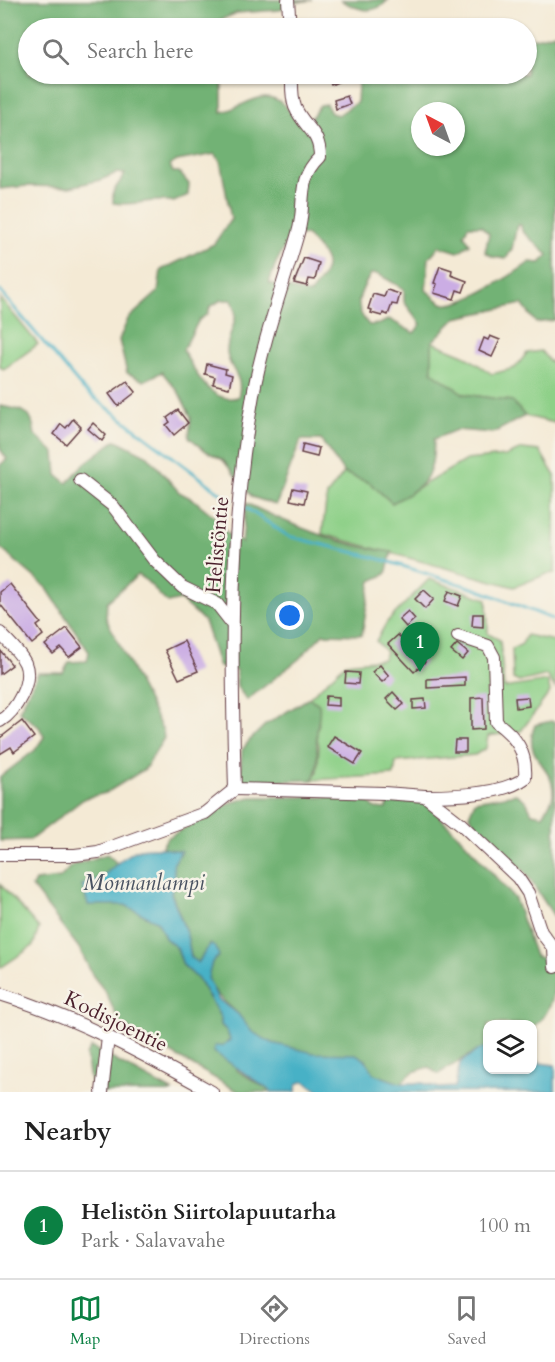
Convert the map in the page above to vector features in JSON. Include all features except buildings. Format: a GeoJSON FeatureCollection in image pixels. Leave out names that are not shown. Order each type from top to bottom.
{"type":"FeatureCollection","features":[{"type":"Feature","properties":{"kind":"street"},"geometry":{"type":"LineString","coordinates":[[288,0],[290,18]]}},
{"type":"Feature","properties":{"kind":"street","name":"Helistöntie"},"geometry":{"type":"LineString","coordinates":[[235,789],[231,622],[242,476],[254,393],[300,229],[303,185],[308,169],[320,157],[320,143],[296,109],[292,96],[292,84]]}},
{"type":"Feature","properties":{"kind":"street"},"geometry":{"type":"LineString","coordinates":[[80,480],[113,506],[154,560],[182,586],[217,604],[231,622]]}},
{"type":"Feature","properties":{"kind":"street"},"geometry":{"type":"LineString","coordinates":[[0,633],[24,662],[27,673],[16,707],[0,721]]}},
{"type":"Feature","properties":{"kind":"street"},"geometry":{"type":"LineString","coordinates":[[0,855],[75,855],[98,852],[205,813],[235,789],[455,796],[517,784],[525,778],[527,761],[513,735],[496,722],[494,657],[488,646],[476,640],[458,636]]}},
{"type":"Feature","properties":{"kind":"street"},"geometry":{"type":"LineString","coordinates":[[425,796],[461,824],[518,878],[528,893],[541,932],[554,949],[555,967]]}},
{"type":"Feature","properties":{"kind":"street","name":"Kodisjoentie"},"geometry":{"type":"LineString","coordinates":[[0,994],[60,1015],[108,1037],[212,1092]]}},
{"type":"Feature","properties":{"kind":"street"},"geometry":{"type":"LineString","coordinates":[[102,1092],[108,1037]]}},
{"type":"Feature","properties":{"kind":"green space"},"geometry":{"type":"Polygon","coordinates":[[[0,0],[312,0],[292,3],[280,10],[237,13],[225,18],[18,18],[18,84],[222,84],[222,112],[268,97],[283,104],[302,125],[311,118],[320,105],[326,104],[331,113],[338,115],[357,102],[358,84],[537,84],[537,38],[555,33],[555,320],[536,323],[522,304],[456,318],[432,342],[432,372],[464,394],[512,401],[525,416],[493,433],[456,430],[434,439],[432,463],[425,479],[413,491],[392,503],[370,483],[344,473],[321,440],[301,440],[276,505],[252,497],[223,460],[206,451],[189,437],[191,417],[179,393],[162,372],[144,381],[127,373],[119,340],[128,319],[158,292],[161,270],[214,244],[231,219],[220,160],[215,154],[177,161],[170,165],[173,172],[179,172],[189,184],[188,195],[174,202],[113,203],[113,192],[125,174],[117,173],[100,180],[70,187],[27,186],[0,189],[0,0]],[[517,225],[512,249],[506,259],[493,257],[485,252],[489,234],[481,226],[468,226],[464,234],[470,244],[458,252],[439,246],[429,258],[426,290],[442,303],[453,304],[489,288],[530,262],[540,263],[548,255],[522,231],[521,225],[517,225]],[[306,235],[290,237],[276,263],[269,283],[310,294],[325,270],[326,264],[320,252],[306,235]],[[371,274],[363,287],[359,300],[360,312],[369,325],[380,324],[389,319],[414,333],[421,324],[404,302],[404,289],[378,274],[371,274]],[[221,300],[210,307],[208,314],[199,320],[183,350],[198,376],[211,391],[228,398],[238,397],[240,389],[238,378],[227,351],[235,319],[235,307],[232,300],[221,300]]]}},
{"type":"Feature","properties":{"kind":"green space"},"geometry":{"type":"Polygon","coordinates":[[[340,0],[388,0],[377,8],[365,10],[340,0]]]}},
{"type":"Feature","properties":{"kind":"green space"},"geometry":{"type":"Polygon","coordinates":[[[0,298],[38,344],[4,369],[0,367],[0,298]]]}},
{"type":"Feature","properties":{"kind":"green space"},"geometry":{"type":"Polygon","coordinates":[[[432,342],[464,355],[492,374],[515,368],[527,353],[541,351],[549,361],[555,363],[555,423],[525,416],[512,401],[464,394],[431,372],[432,342]]]}},
{"type":"Feature","properties":{"kind":"green space"},"geometry":{"type":"Polygon","coordinates":[[[0,406],[20,410],[29,415],[35,435],[55,453],[57,475],[67,483],[85,463],[116,440],[148,456],[179,492],[194,500],[215,517],[226,532],[242,543],[246,503],[317,534],[354,545],[392,552],[386,574],[371,581],[362,635],[323,634],[299,659],[247,700],[237,687],[236,670],[219,667],[204,621],[180,600],[168,603],[138,575],[107,602],[106,618],[163,731],[164,738],[145,769],[106,793],[85,798],[30,840],[0,841],[0,777],[35,750],[44,737],[39,727],[19,711],[38,673],[63,673],[69,662],[87,661],[89,652],[46,587],[0,548],[0,465],[7,459],[0,449],[0,406]]]}},
{"type":"Feature","properties":{"kind":"green space"},"geometry":{"type":"Polygon","coordinates":[[[522,449],[540,451],[555,476],[555,573],[514,587],[322,534],[327,495],[344,473],[370,483],[392,503],[466,460],[505,456],[522,449]]]}},
{"type":"Feature","properties":{"kind":"green space"},"geometry":{"type":"Polygon","coordinates":[[[429,579],[487,599],[488,634],[500,640],[504,688],[548,681],[550,692],[521,731],[488,736],[486,748],[475,755],[396,762],[394,775],[312,780],[317,772],[319,746],[316,734],[319,723],[309,698],[346,663],[383,659],[386,652],[376,641],[387,622],[429,579]]]}},
{"type":"Feature","properties":{"kind":"green space"},"geometry":{"type":"Polygon","coordinates":[[[526,635],[555,641],[555,688],[547,675],[519,682],[513,679],[512,649],[522,644],[526,635]]]}},
{"type":"Feature","properties":{"kind":"green space"},"geometry":{"type":"Polygon","coordinates":[[[309,698],[319,704],[317,768],[312,780],[243,782],[240,778],[242,750],[249,741],[265,725],[309,698]]]}},
{"type":"Feature","properties":{"kind":"green space"},"geometry":{"type":"Polygon","coordinates":[[[551,721],[555,723],[555,918],[525,872],[481,832],[469,815],[475,801],[516,794],[526,801],[532,813],[543,815],[553,796],[552,784],[549,775],[535,754],[532,736],[535,725],[551,721]]]}},
{"type":"Feature","properties":{"kind":"green space"},"geometry":{"type":"Polygon","coordinates":[[[251,797],[364,797],[375,808],[386,809],[390,800],[424,801],[465,842],[515,899],[535,956],[555,962],[554,991],[546,1014],[537,1024],[537,1020],[483,1020],[483,1048],[438,1074],[429,1067],[413,1072],[400,1084],[374,1074],[366,1060],[289,1049],[261,1039],[220,998],[207,978],[212,962],[210,944],[198,963],[191,957],[187,935],[171,892],[175,878],[173,865],[181,851],[161,848],[167,838],[230,803],[251,797]]]}},
{"type":"Feature","properties":{"kind":"green space"},"geometry":{"type":"Polygon","coordinates":[[[107,854],[118,864],[98,881],[125,905],[158,922],[165,938],[177,948],[183,965],[199,980],[221,1018],[221,1025],[227,1031],[230,1040],[222,1046],[238,1071],[272,1092],[239,1092],[120,1024],[105,991],[93,976],[79,948],[32,887],[35,881],[60,878],[71,866],[107,854]]]}},
{"type":"Feature","properties":{"kind":"green space"},"geometry":{"type":"Polygon","coordinates":[[[0,884],[39,928],[33,946],[0,968],[0,884]]]}},
{"type":"Feature","properties":{"kind":"green space"},"geometry":{"type":"Polygon","coordinates":[[[91,1047],[173,1092],[92,1092],[86,1055],[91,1047]]]}},
{"type":"Feature","properties":{"kind":"water","name":"Monnanlampi"},"geometry":{"type":"Polygon","coordinates":[[[146,848],[181,851],[173,865],[175,878],[171,893],[187,935],[191,957],[198,963],[210,944],[216,948],[219,956],[212,962],[208,978],[218,999],[238,1014],[252,1032],[272,1043],[314,1053],[356,1054],[366,1060],[374,1074],[400,1083],[423,1083],[439,1088],[455,1087],[460,1063],[483,1048],[483,1074],[537,1074],[537,1060],[540,1063],[555,1065],[555,1092],[320,1092],[304,1081],[297,1084],[296,1092],[272,1092],[214,1052],[214,1046],[222,1046],[230,1040],[227,1031],[221,1025],[221,1018],[199,980],[183,965],[177,948],[165,938],[158,922],[125,905],[88,905],[82,885],[106,874],[129,854],[146,848]]]}},
{"type":"Feature","properties":{"kind":"waterway"},"geometry":{"type":"LineString","coordinates":[[0,291],[84,390],[231,501]]}},
{"type":"Feature","properties":{"kind":"waterway"},"geometry":{"type":"LineString","coordinates":[[246,508],[288,536],[380,559],[479,590],[555,620]]}},
{"type":"Feature","properties":{"kind":"place","name":"Helistön Siirtolapuutarha"},"geometry":{"type":"Point","coordinates":[420,672]}}]}
